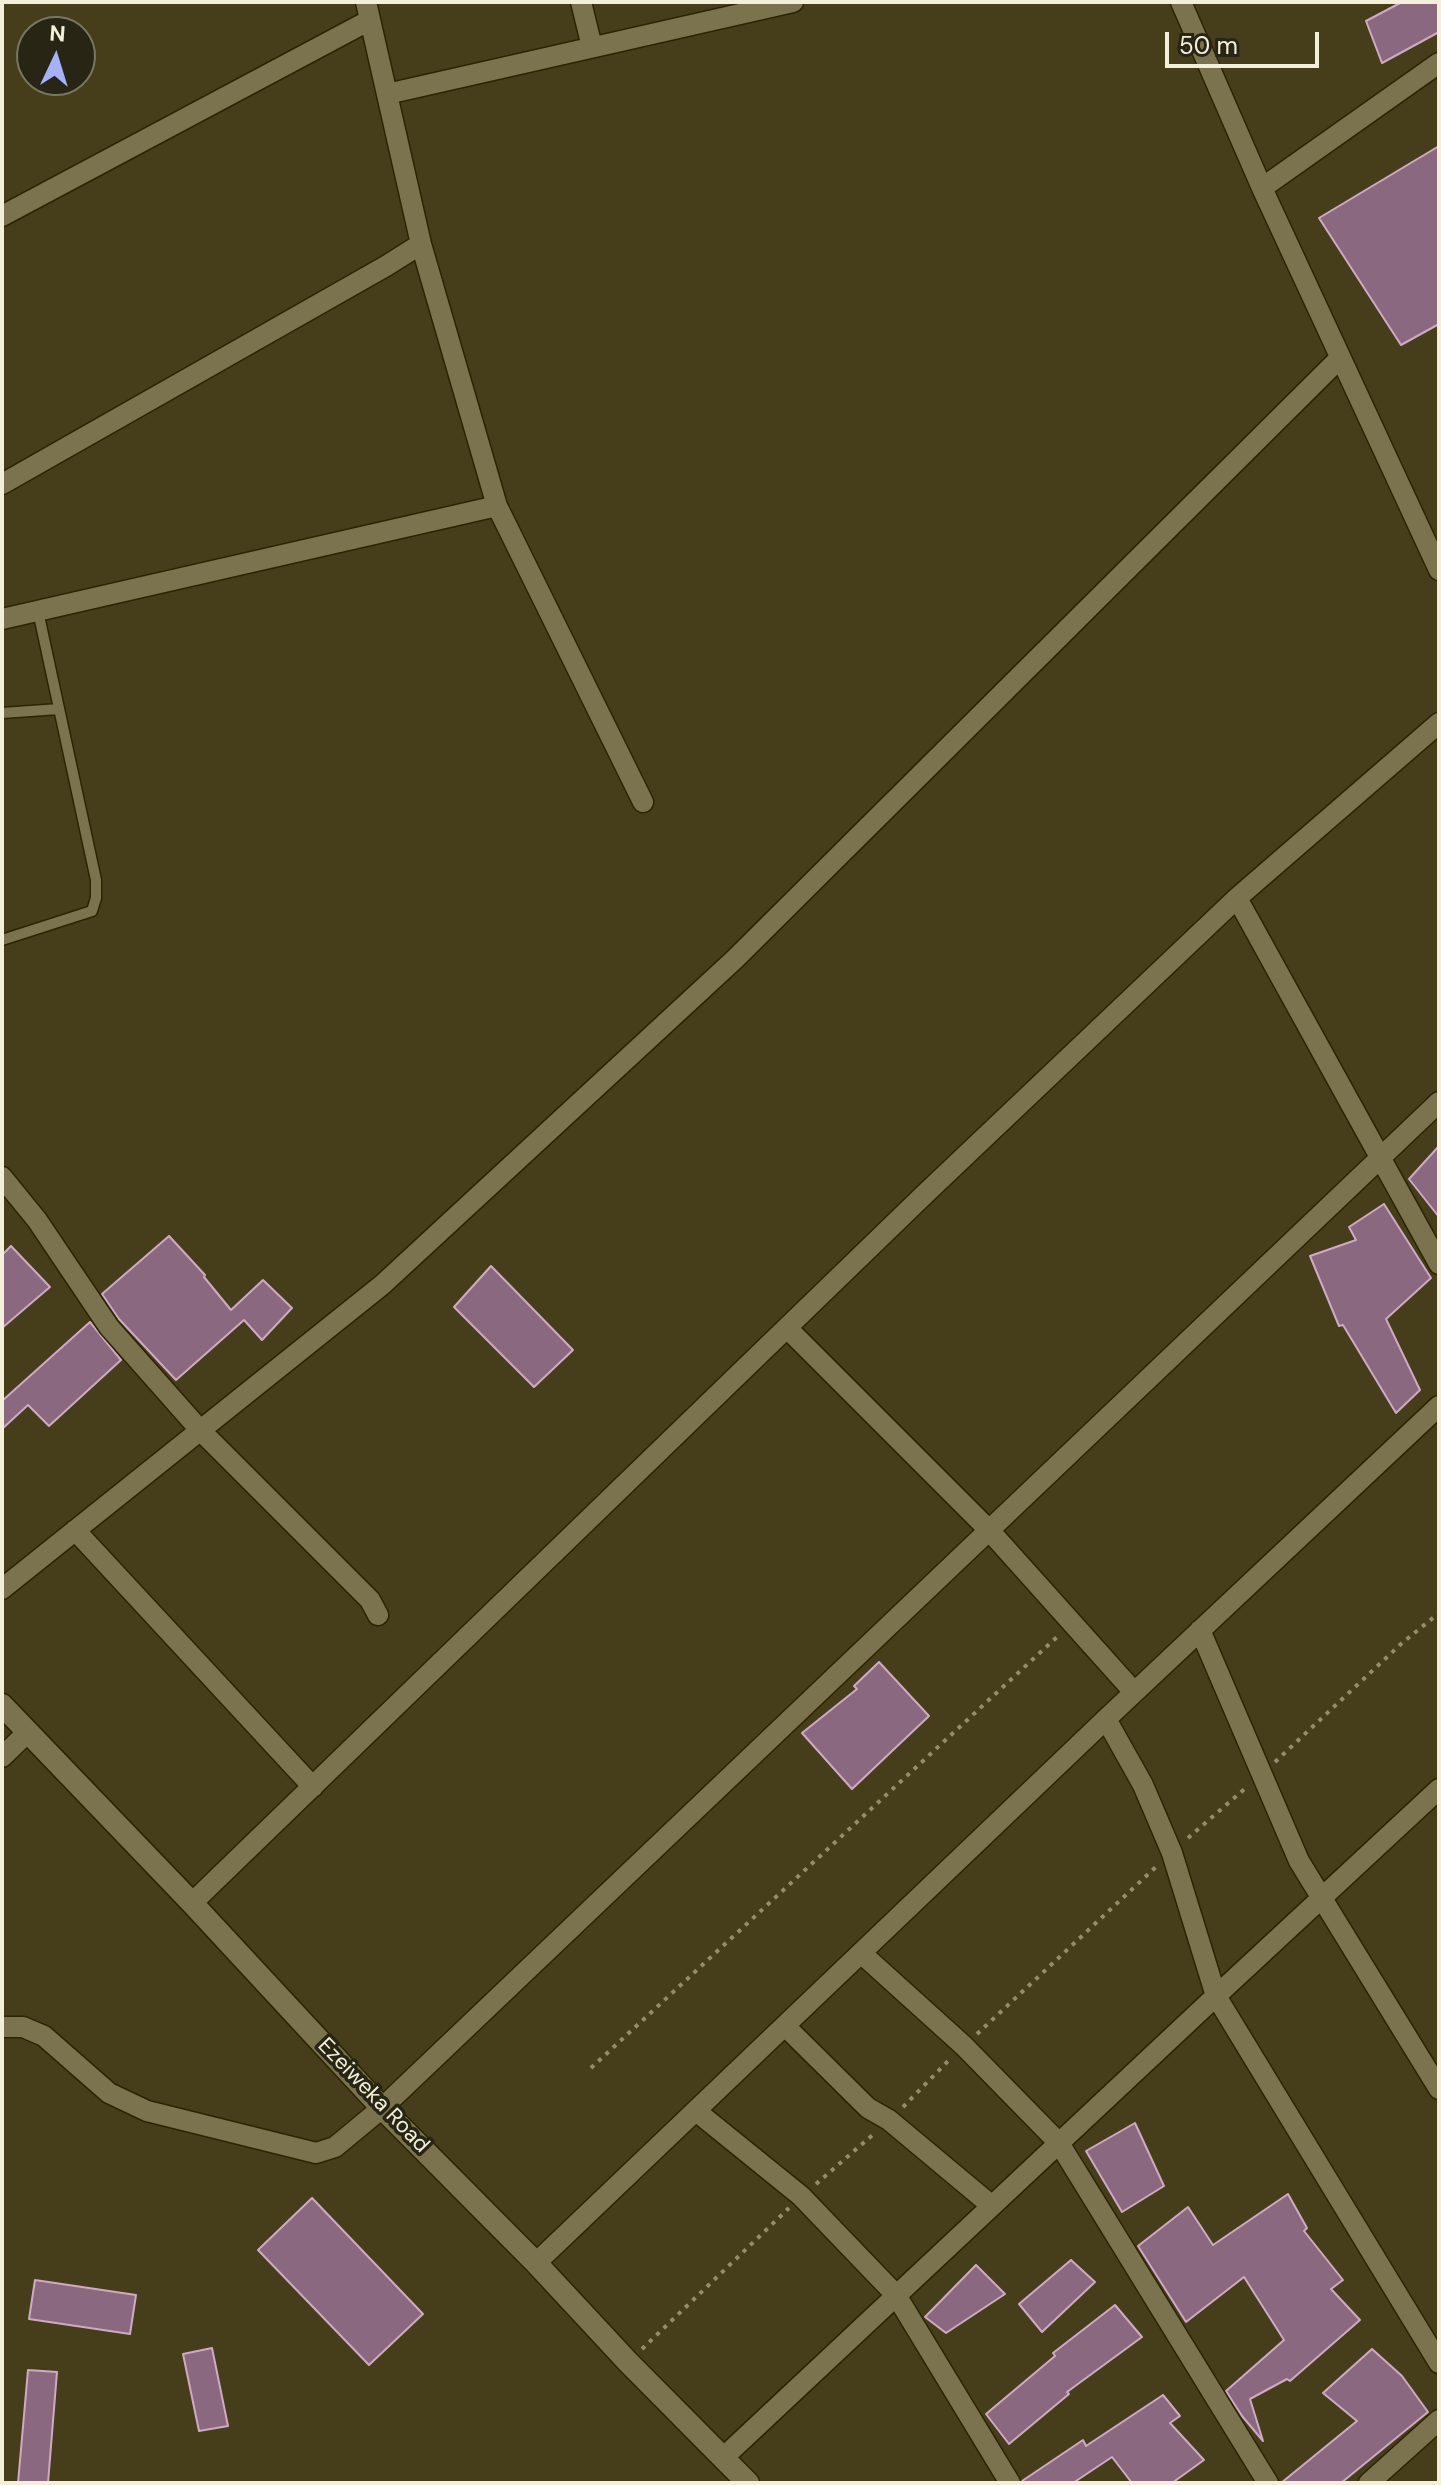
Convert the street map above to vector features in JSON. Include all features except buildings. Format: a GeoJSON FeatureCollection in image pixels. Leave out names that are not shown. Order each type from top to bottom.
{"type":"FeatureCollection","features":[{"type":"Feature","properties":{"kind":"main road","name":"Ezeiweka Road"},"geometry":{"type":"LineString","coordinates":[[2,1705],[192,1903],[382,2108],[748,2483]]}},
{"type":"Feature","properties":{"kind":"street"},"geometry":{"type":"LineString","coordinates":[[581,2],[592,47]]}},
{"type":"Feature","properties":{"kind":"street"},"geometry":{"type":"LineString","coordinates":[[387,94],[793,2]]}},
{"type":"Feature","properties":{"kind":"street"},"geometry":{"type":"LineString","coordinates":[[1181,2],[1262,188],[1439,570]]}},
{"type":"Feature","properties":{"kind":"street"},"geometry":{"type":"LineString","coordinates":[[2,216],[368,11],[421,244],[497,506],[643,802]]}},
{"type":"Feature","properties":{"kind":"street"},"geometry":{"type":"LineString","coordinates":[[1262,188],[1439,63]]}},
{"type":"Feature","properties":{"kind":"street"},"geometry":{"type":"LineString","coordinates":[[2,484],[421,244]]}},
{"type":"Feature","properties":{"kind":"street"},"geometry":{"type":"LineString","coordinates":[[2,1589],[382,1285],[735,959],[1340,358]]}},
{"type":"Feature","properties":{"kind":"street"},"geometry":{"type":"LineString","coordinates":[[2,619],[497,506]]}},
{"type":"Feature","properties":{"kind":"street"},"geometry":{"type":"LineString","coordinates":[[192,1903],[1237,898],[1439,723]]}},
{"type":"Feature","properties":{"kind":"street"},"geometry":{"type":"LineString","coordinates":[[1237,898],[1439,1264]]}},
{"type":"Feature","properties":{"kind":"street"},"geometry":{"type":"LineString","coordinates":[[2,2027],[23,2027],[44,2036],[109,2093],[147,2111],[316,2153],[335,2147],[382,2108],[1439,1102]]}},
{"type":"Feature","properties":{"kind":"street"},"geometry":{"type":"LineString","coordinates":[[2,1177],[37,1220],[109,1327],[200,1430],[370,1600],[378,1615]]}},
{"type":"Feature","properties":{"kind":"street"},"geometry":{"type":"LineString","coordinates":[[787,1328],[988,1529],[1134,1692]]}},
{"type":"Feature","properties":{"kind":"street"},"geometry":{"type":"LineString","coordinates":[[536,2263],[1134,1692],[1439,1406]]}},
{"type":"Feature","properties":{"kind":"street"},"geometry":{"type":"LineString","coordinates":[[75,1530],[313,1787]]}},
{"type":"Feature","properties":{"kind":"street"},"geometry":{"type":"LineString","coordinates":[[1200,1630],[1299,1861],[1439,2089]]}},
{"type":"Feature","properties":{"kind":"street"},"geometry":{"type":"LineString","coordinates":[[1106,1719],[1143,1785],[1172,1853],[1216,1996],[1439,2363]]}},
{"type":"Feature","properties":{"kind":"street"},"geometry":{"type":"LineString","coordinates":[[2,1757],[28,1732]]}},
{"type":"Feature","properties":{"kind":"street"},"geometry":{"type":"LineString","coordinates":[[724,2457],[1439,1789]]}},
{"type":"Feature","properties":{"kind":"street"},"geometry":{"type":"LineString","coordinates":[[861,1953],[964,2046],[1059,2143],[1268,2483]]}},
{"type":"Feature","properties":{"kind":"street"},"geometry":{"type":"LineString","coordinates":[[785,2026],[868,2108],[889,2120],[992,2206]]}},
{"type":"Feature","properties":{"kind":"street"},"geometry":{"type":"LineString","coordinates":[[696,2111],[801,2196],[896,2295],[1010,2483]]}},
{"type":"Feature","properties":{"kind":"street"},"geometry":{"type":"LineString","coordinates":[[1369,2483],[1439,2420]]}},
{"type":"Feature","properties":{"kind":"lane"},"geometry":{"type":"LineString","coordinates":[[2,940],[92,911],[96,898],[96,880],[38,611]]}},
{"type":"Feature","properties":{"kind":"lane"},"geometry":{"type":"LineString","coordinates":[[2,713],[59,709]]}},
{"type":"Feature","properties":{"kind":"path"},"geometry":{"type":"LineString","coordinates":[[628,2362],[801,2196],[837,2169],[1172,1853],[1402,1643],[1439,1613]]}},
{"type":"Feature","properties":{"kind":"path"},"geometry":{"type":"LineString","coordinates":[[591,2068],[1071,1624]]}}]}
